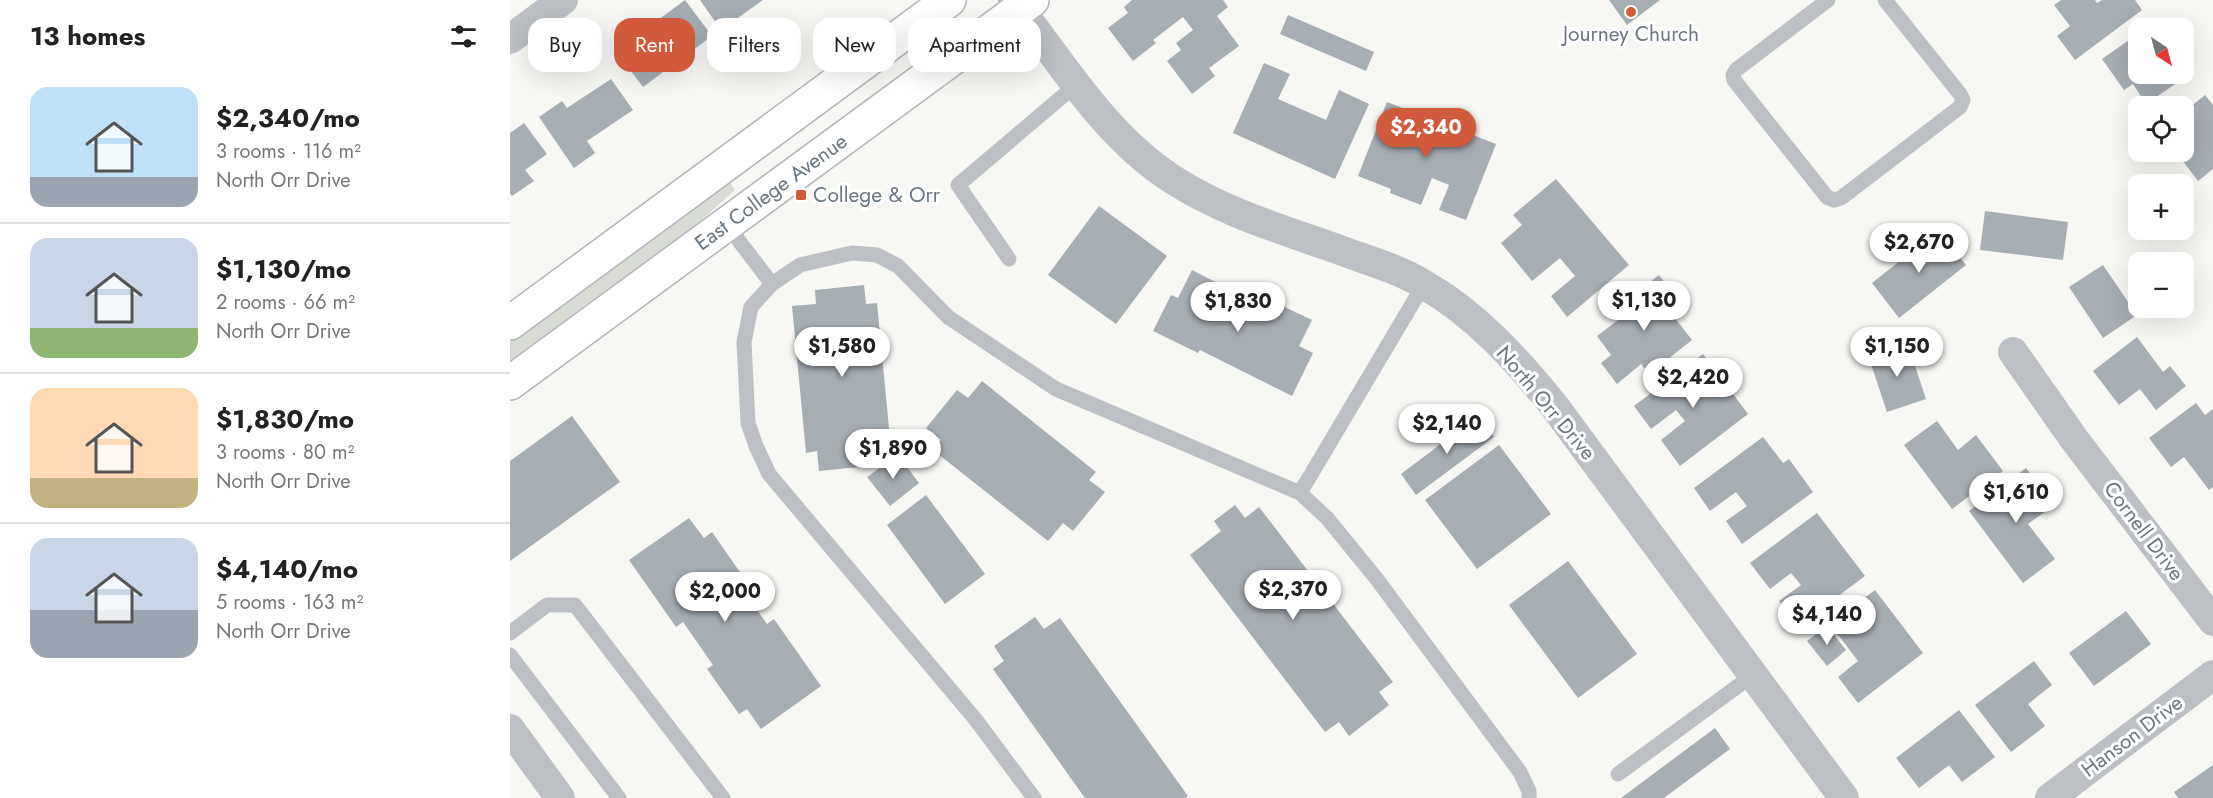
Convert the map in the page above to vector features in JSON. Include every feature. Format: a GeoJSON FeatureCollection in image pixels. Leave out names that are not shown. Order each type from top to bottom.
{"type":"FeatureCollection","features":[{"type":"Feature","properties":{"kind":"main road"},"geometry":{"type":"LineString","coordinates":[[510,323],[949,0]]}},
{"type":"Feature","properties":{"kind":"main road","name":"East College Avenue"},"geometry":{"type":"LineString","coordinates":[[510,384],[1022,3]]}},
{"type":"Feature","properties":{"kind":"street"},"geometry":{"type":"LineString","coordinates":[[510,39],[554,3]]}},
{"type":"Feature","properties":{"kind":"street","name":"North Orr Drive"},"geometry":{"type":"LineString","coordinates":[[1022,3],[1101,115],[1144,159],[1197,194],[1228,210],[1386,266],[1424,284],[1472,317],[1528,374],[1845,798]]}},
{"type":"Feature","properties":{"kind":"street","name":"Cornell Drive"},"geometry":{"type":"LineString","coordinates":[[2013,352],[2074,439],[2213,621]]}},
{"type":"Feature","properties":{"kind":"street","name":"Hanson Drive"},"geometry":{"type":"LineString","coordinates":[[2050,798],[2213,675]]}},
{"type":"Feature","properties":{"kind":"street"},"geometry":{"type":"LineString","coordinates":[[511,733],[560,798]]}},
{"type":"Feature","properties":{"kind":"lane"},"geometry":{"type":"LineString","coordinates":[[1828,0],[1736,70],[1733,75],[1734,80],[1827,197],[1834,200],[1841,198],[1960,107],[1963,100],[1885,0]]}},
{"type":"Feature","properties":{"kind":"lane"},"geometry":{"type":"LineString","coordinates":[[1009,259],[958,184],[1077,84]]}},
{"type":"Feature","properties":{"kind":"lane"},"geometry":{"type":"LineString","coordinates":[[726,224],[772,284]]}},
{"type":"Feature","properties":{"kind":"lane"},"geometry":{"type":"LineString","coordinates":[[1034,798],[976,720],[769,474],[756,446],[748,423],[744,342],[751,307],[772,284],[800,265],[852,253],[877,255],[898,266],[948,318],[1056,389],[1300,493],[1327,518],[1383,587],[1520,771],[1529,791],[1529,798]]}},
{"type":"Feature","properties":{"kind":"lane"},"geometry":{"type":"LineString","coordinates":[[1300,493],[1424,284]]}},
{"type":"Feature","properties":{"kind":"lane"},"geometry":{"type":"LineString","coordinates":[[510,633],[547,605],[575,605],[723,798]]}},
{"type":"Feature","properties":{"kind":"lane"},"geometry":{"type":"LineString","coordinates":[[510,655],[619,798]]}},
{"type":"Feature","properties":{"kind":"lane"},"geometry":{"type":"LineString","coordinates":[[1618,774],[1754,675]]}},
{"type":"Feature","properties":{"kind":"shaded area"},"geometry":{"type":"Polygon","coordinates":[[[729,181],[735,190],[686,234],[510,363],[510,342],[729,181]]]}},
{"type":"Feature","properties":{"kind":"building"},"geometry":{"type":"Polygon","coordinates":[[[685,0],[707,29],[707,40],[695,49],[695,18],[661,18],[685,0]]]}},
{"type":"Feature","properties":{"kind":"building"},"geometry":{"type":"Polygon","coordinates":[[[700,0],[763,0],[738,18],[713,18],[700,0]]]}},
{"type":"Feature","properties":{"kind":"building"},"geometry":{"type":"Polygon","coordinates":[[[1132,0],[1223,0],[1228,7],[1217,16],[1239,46],[1209,68],[1215,76],[1192,94],[1167,61],[1181,50],[1176,43],[1193,30],[1183,17],[1153,40],[1156,43],[1133,61],[1108,28],[1128,13],[1124,7],[1132,0]]]}},
{"type":"Feature","properties":{"kind":"building","name":"Journey Church"},"geometry":{"type":"Polygon","coordinates":[[[1609,0],[1660,0],[1627,25],[1609,0]]]}},
{"type":"Feature","properties":{"kind":"building"},"geometry":{"type":"Polygon","coordinates":[[[2061,0],[2095,0],[2097,3],[2102,0],[2135,0],[2142,10],[2128,18],[2128,20],[2075,60],[2057,36],[2070,26],[2054,5],[2061,0]]]}},
{"type":"Feature","properties":{"kind":"building"},"geometry":{"type":"Polygon","coordinates":[[[1288,15],[1374,52],[1366,71],[1280,34],[1288,15]]]}},
{"type":"Feature","properties":{"kind":"building"},"geometry":{"type":"Polygon","coordinates":[[[2128,41],[2128,84],[2133,84],[2124,90],[2102,59],[2128,41]]]}},
{"type":"Feature","properties":{"kind":"building"},"geometry":{"type":"Polygon","coordinates":[[[1264,63],[1290,74],[1278,99],[1326,120],[1339,90],[1369,104],[1335,179],[1233,133],[1264,63]]]}},
{"type":"Feature","properties":{"kind":"building"},"geometry":{"type":"Polygon","coordinates":[[[632,72],[663,72],[643,87],[632,72]]]}},
{"type":"Feature","properties":{"kind":"building"},"geometry":{"type":"Polygon","coordinates":[[[611,79],[633,110],[587,141],[595,153],[574,168],[539,117],[562,101],[567,108],[611,79]]]}},
{"type":"Feature","properties":{"kind":"building"},"geometry":{"type":"Polygon","coordinates":[[[2133,84],[2175,84],[2158,96],[2141,96],[2133,84]]]}},
{"type":"Feature","properties":{"kind":"building"},"geometry":{"type":"Polygon","coordinates":[[[2205,95],[2213,105],[2213,169],[2198,181],[2184,162],[2194,162],[2194,104],[2205,95]]]}},
{"type":"Feature","properties":{"kind":"building"},"geometry":{"type":"Polygon","coordinates":[[[1387,102],[1496,144],[1466,220],[1439,210],[1449,185],[1432,178],[1421,205],[1390,193],[1391,189],[1358,176],[1387,102]]]}},
{"type":"Feature","properties":{"kind":"building"},"geometry":{"type":"Polygon","coordinates":[[[524,123],[547,154],[525,170],[534,181],[512,196],[510,193],[510,133],[524,123]]]}},
{"type":"Feature","properties":{"kind":"building"},"geometry":{"type":"Polygon","coordinates":[[[1556,179],[1629,265],[1567,317],[1551,296],[1575,276],[1560,258],[1532,281],[1501,243],[1522,225],[1513,215],[1556,179]]]}},
{"type":"Feature","properties":{"kind":"building"},"geometry":{"type":"Polygon","coordinates":[[[1099,206],[1167,256],[1116,324],[1048,275],[1099,206]]]}},
{"type":"Feature","properties":{"kind":"building"},"geometry":{"type":"Polygon","coordinates":[[[1985,211],[2068,222],[2063,260],[1980,250],[1985,211]]]}},
{"type":"Feature","properties":{"kind":"building"},"geometry":{"type":"Polygon","coordinates":[[[1938,231],[1966,265],[1899,318],[1872,283],[1938,231]]]}},
{"type":"Feature","properties":{"kind":"building"},"geometry":{"type":"Polygon","coordinates":[[[2103,265],[2128,302],[2128,318],[2133,318],[2103,338],[2069,287],[2103,265]]]}},
{"type":"Feature","properties":{"kind":"building"},"geometry":{"type":"Polygon","coordinates":[[[1192,270],[1229,289],[1226,296],[1263,314],[1270,300],[1312,320],[1299,346],[1313,353],[1292,396],[1200,350],[1198,353],[1153,331],[1171,295],[1178,298],[1192,270]]]}},
{"type":"Feature","properties":{"kind":"building"},"geometry":{"type":"Polygon","coordinates":[[[1659,275],[1682,305],[1671,313],[1692,340],[1649,374],[1641,364],[1617,384],[1601,363],[1611,355],[1597,336],[1622,317],[1615,309],[1659,275]]]}},
{"type":"Feature","properties":{"kind":"building"},"geometry":{"type":"Polygon","coordinates":[[[864,285],[866,304],[877,303],[891,449],[869,451],[870,466],[819,471],[817,451],[806,453],[792,306],[816,304],[815,290],[864,285]]]}},
{"type":"Feature","properties":{"kind":"building"},"geometry":{"type":"Polygon","coordinates":[[[2137,337],[2163,372],[2170,366],[2186,386],[2156,410],[2140,389],[2119,405],[2093,371],[2137,337]]]}},
{"type":"Feature","properties":{"kind":"building"},"geometry":{"type":"Polygon","coordinates":[[[1908,345],[1926,399],[1887,412],[1869,358],[1908,345]]]}},
{"type":"Feature","properties":{"kind":"building"},"geometry":{"type":"Polygon","coordinates":[[[1703,354],[1748,414],[1680,466],[1661,440],[1685,421],[1676,410],[1651,429],[1634,406],[1703,354]]]}},
{"type":"Feature","properties":{"kind":"building"},"geometry":{"type":"Polygon","coordinates":[[[982,381],[1096,472],[1089,480],[1105,492],[1073,531],[1063,523],[1048,541],[933,450],[941,440],[926,428],[957,390],[968,398],[982,381]]]}},
{"type":"Feature","properties":{"kind":"building"},"geometry":{"type":"Polygon","coordinates":[[[2196,403],[2205,415],[2213,409],[2213,487],[2209,490],[2184,457],[2171,467],[2149,438],[2196,403]]]}},
{"type":"Feature","properties":{"kind":"building"},"geometry":{"type":"Polygon","coordinates":[[[572,416],[620,482],[510,561],[510,461],[572,416]]]}},
{"type":"Feature","properties":{"kind":"building"},"geometry":{"type":"Polygon","coordinates":[[[1478,416],[1494,437],[1416,495],[1401,474],[1478,416]]]}},
{"type":"Feature","properties":{"kind":"building"},"geometry":{"type":"Polygon","coordinates":[[[1937,421],[1958,450],[1976,435],[2003,471],[1952,509],[1904,445],[1937,421]]]}},
{"type":"Feature","properties":{"kind":"building"},"geometry":{"type":"Polygon","coordinates":[[[1763,437],[1783,463],[1789,459],[1813,492],[1742,544],[1726,521],[1747,506],[1736,492],[1710,511],[1694,488],[1763,437]]]}},
{"type":"Feature","properties":{"kind":"building"},"geometry":{"type":"Polygon","coordinates":[[[1499,445],[1551,514],[1477,569],[1425,500],[1499,445]]]}},
{"type":"Feature","properties":{"kind":"building"},"geometry":{"type":"Polygon","coordinates":[[[898,455],[919,483],[890,506],[867,477],[898,455]]]}},
{"type":"Feature","properties":{"kind":"building"},"geometry":{"type":"Polygon","coordinates":[[[2026,468],[2054,505],[2028,524],[2055,559],[2023,583],[1969,511],[2026,468]]]}},
{"type":"Feature","properties":{"kind":"building"},"geometry":{"type":"Polygon","coordinates":[[[926,495],[985,574],[945,604],[887,525],[926,495]]]}},
{"type":"Feature","properties":{"kind":"building"},"geometry":{"type":"Polygon","coordinates":[[[1235,505],[1245,518],[1259,507],[1393,682],[1379,692],[1389,705],[1349,736],[1339,722],[1325,732],[1190,555],[1221,531],[1214,521],[1235,505]]]}},
{"type":"Feature","properties":{"kind":"building"},"geometry":{"type":"Polygon","coordinates":[[[1817,513],[1865,576],[1798,626],[1779,601],[1801,585],[1791,573],[1770,589],[1750,563],[1817,513]]]}},
{"type":"Feature","properties":{"kind":"building"},"geometry":{"type":"Polygon","coordinates":[[[689,518],[704,538],[712,532],[744,578],[738,582],[767,624],[774,619],[821,686],[761,729],[747,709],[739,714],[707,669],[713,665],[683,622],[676,627],[629,560],[689,518]]]}},
{"type":"Feature","properties":{"kind":"building"},"geometry":{"type":"Polygon","coordinates":[[[1568,561],[1637,654],[1578,698],[1509,605],[1568,561]]]}},
{"type":"Feature","properties":{"kind":"building"},"geometry":{"type":"Polygon","coordinates":[[[1875,590],[1923,653],[1858,703],[1838,677],[1858,661],[1830,624],[1875,590]]]}},
{"type":"Feature","properties":{"kind":"building"},"geometry":{"type":"Polygon","coordinates":[[[2126,611],[2151,644],[2094,686],[2069,653],[2126,611]]]}},
{"type":"Feature","properties":{"kind":"building"},"geometry":{"type":"Polygon","coordinates":[[[1035,617],[1044,629],[1060,618],[1188,796],[1185,798],[1085,798],[993,669],[1004,661],[994,646],[1035,617]]]}},
{"type":"Feature","properties":{"kind":"building"},"geometry":{"type":"Polygon","coordinates":[[[1827,626],[1846,650],[1827,666],[1807,641],[1827,626]]]}},
{"type":"Feature","properties":{"kind":"building"},"geometry":{"type":"Polygon","coordinates":[[[2034,661],[2052,685],[2028,704],[2045,726],[2011,752],[1975,705],[2034,661]]]}},
{"type":"Feature","properties":{"kind":"building"},"geometry":{"type":"Polygon","coordinates":[[[1959,710],[1995,757],[1962,782],[1949,765],[1919,788],[1896,758],[1959,710]]]}},
{"type":"Feature","properties":{"kind":"building"},"geometry":{"type":"Polygon","coordinates":[[[1715,728],[1730,749],[1664,798],[1621,798],[1715,728]]]}},
{"type":"Feature","properties":{"kind":"building"},"geometry":{"type":"Polygon","coordinates":[[[2213,765],[2213,798],[2178,798],[2174,792],[2213,765]]]}},
{"type":"Feature","properties":{"kind":"place","name":"Journey Church"},"geometry":{"type":"Point","coordinates":[1631,12]}},
{"type":"Feature","properties":{"kind":"place","name":"College & Orr"},"geometry":{"type":"Point","coordinates":[801,195]}}]}
